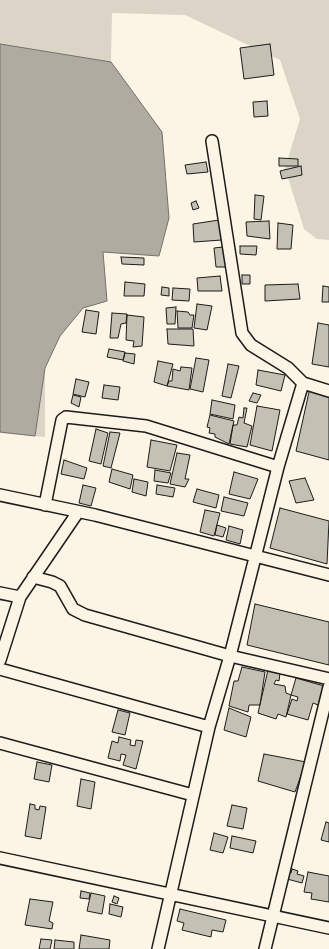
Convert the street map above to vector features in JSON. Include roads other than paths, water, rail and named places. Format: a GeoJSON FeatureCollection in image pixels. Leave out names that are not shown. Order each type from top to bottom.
{"type":"FeatureCollection","features":[{"type":"Feature","properties":{"kind":"street"},"geometry":{"type":"LineString","coordinates":[[212,141],[242,333],[251,345],[288,368],[303,383],[329,391]]}},
{"type":"Feature","properties":{"kind":"street"},"geometry":{"type":"LineString","coordinates":[[158,949],[209,727],[230,656],[278,466],[303,383]]}},
{"type":"Feature","properties":{"kind":"street"},"geometry":{"type":"LineString","coordinates":[[45,505],[62,420],[66,417],[146,426],[278,466]]}},
{"type":"Feature","properties":{"kind":"street"},"geometry":{"type":"LineString","coordinates":[[0,495],[78,512],[329,575]]}},
{"type":"Feature","properties":{"kind":"street"},"geometry":{"type":"LineString","coordinates":[[0,660],[20,597],[78,512]]}},
{"type":"Feature","properties":{"kind":"street"},"geometry":{"type":"LineString","coordinates":[[33,578],[52,582],[60,586],[73,608],[85,615],[230,656],[329,680]]}},
{"type":"Feature","properties":{"kind":"street"},"geometry":{"type":"LineString","coordinates":[[0,593],[20,597]]}},
{"type":"Feature","properties":{"kind":"street"},"geometry":{"type":"LineString","coordinates":[[0,669],[209,727]]}},
{"type":"Feature","properties":{"kind":"street"},"geometry":{"type":"LineString","coordinates":[[265,949],[329,687]]}},
{"type":"Feature","properties":{"kind":"street"},"geometry":{"type":"LineString","coordinates":[[0,743],[193,795]]}},
{"type":"Feature","properties":{"kind":"street"},"geometry":{"type":"LineString","coordinates":[[0,858],[329,928]]}}]}
